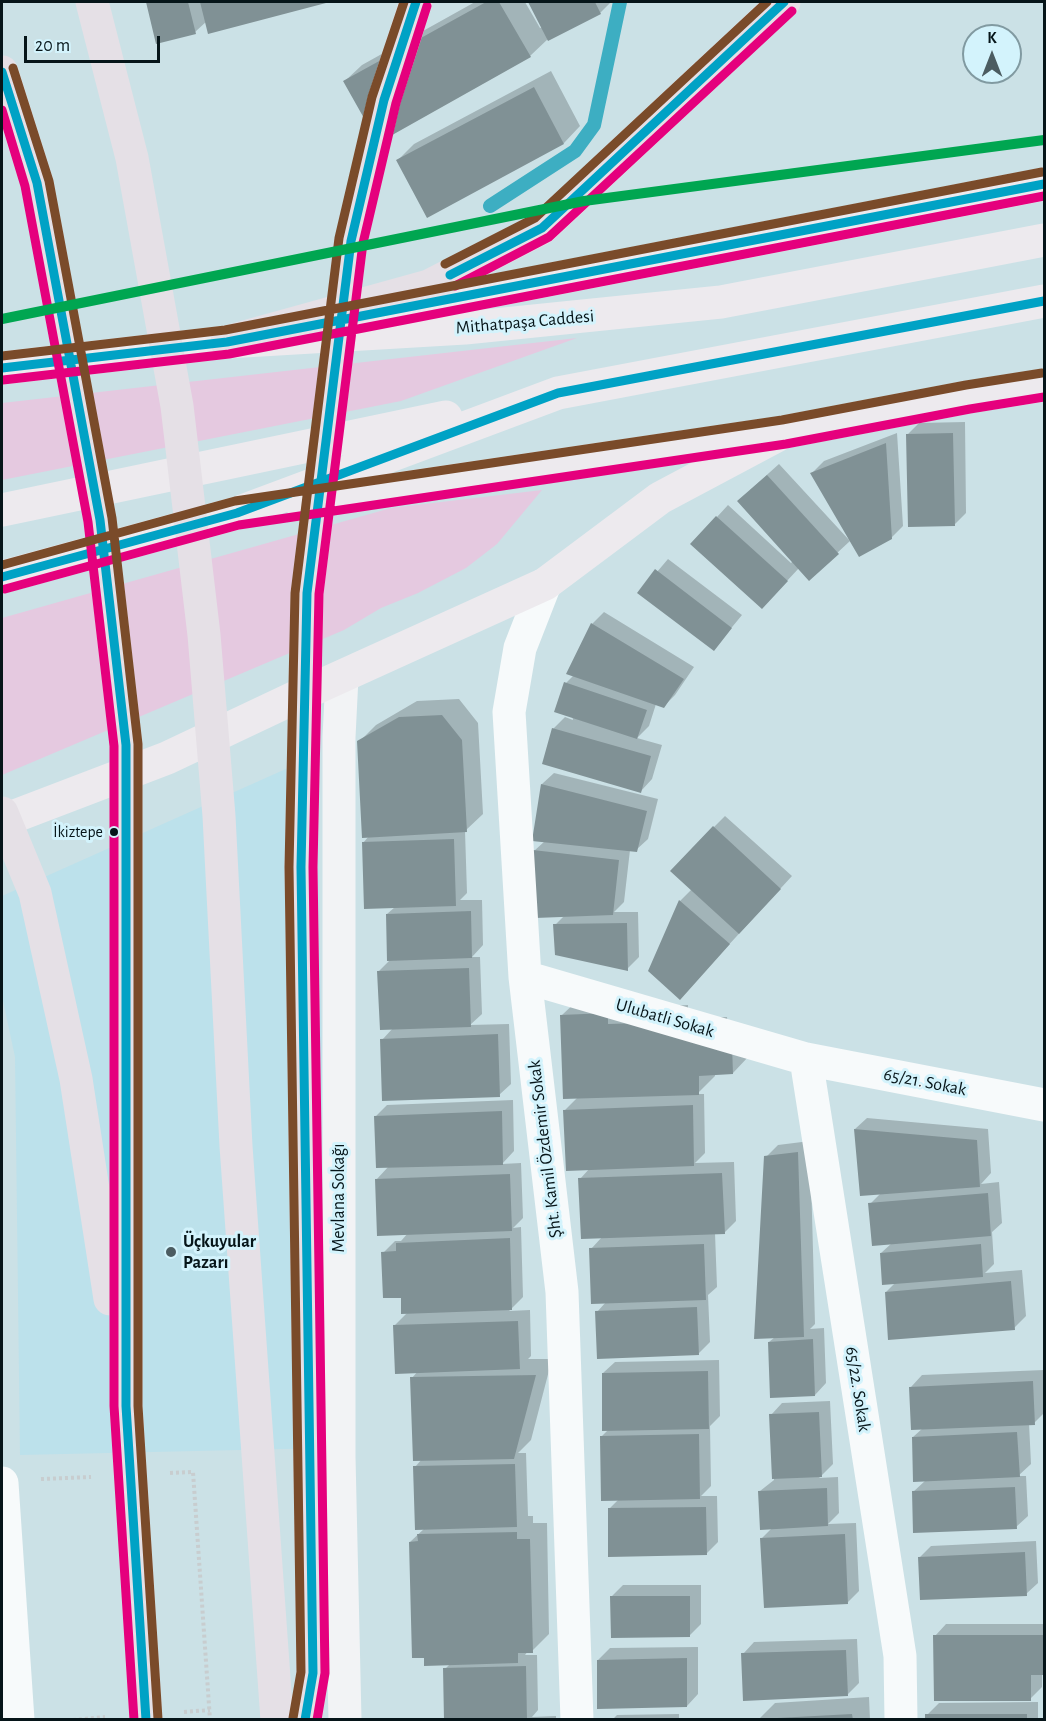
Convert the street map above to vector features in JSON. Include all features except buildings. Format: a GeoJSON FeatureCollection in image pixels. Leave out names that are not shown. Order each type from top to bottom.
{"type":"FeatureCollection","features":[{"type":"Feature","properties":{"kind":"highway"},"geometry":{"type":"LineString","coordinates":[[92,2],[132,158],[177,406],[204,634],[219,816],[236,1146],[277,1719]]}},
{"type":"Feature","properties":{"kind":"highway"},"geometry":{"type":"LineString","coordinates":[[305,1719],[313,1673],[301,867],[307,593],[351,241],[384,100],[416,2]]}},
{"type":"Feature","properties":{"kind":"highway"},"geometry":{"type":"LineString","coordinates":[[227,342],[429,285],[542,228],[784,2]]}},
{"type":"Feature","properties":{"kind":"highway"},"geometry":{"type":"LineString","coordinates":[[2,72],[37,183],[95,497],[126,745],[126,1406],[146,1719]]}},
{"type":"Feature","properties":{"kind":"highway"},"geometry":{"type":"LineString","coordinates":[[2,813],[35,893],[76,1079],[126,1406]]}},
{"type":"Feature","properties":{"kind":"main road"},"geometry":{"type":"LineString","coordinates":[[227,342],[1044,184]]}},
{"type":"Feature","properties":{"kind":"main road","name":"Mithatpaşa Caddesi"},"geometry":{"type":"LineString","coordinates":[[2,368],[227,342],[465,328],[721,302],[1044,240]]}},
{"type":"Feature","properties":{"kind":"main road"},"geometry":{"type":"LineString","coordinates":[[2,510],[558,393],[1044,301]]}},
{"type":"Feature","properties":{"kind":"main road"},"geometry":{"type":"LineString","coordinates":[[237,513],[784,432],[1044,385]]}},
{"type":"Feature","properties":{"kind":"main road"},"geometry":{"type":"LineString","coordinates":[[2,577],[237,513],[558,393]]}},
{"type":"Feature","properties":{"kind":"main road"},"geometry":{"type":"LineString","coordinates":[[2,821],[167,759],[545,584],[660,498],[784,432]]}},
{"type":"Feature","properties":{"kind":"main road","name":"Mevlana Sokağı"},"geometry":{"type":"LineString","coordinates":[[342,677],[339,737],[339,1457],[345,1719]]}},
{"type":"Feature","properties":{"kind":"street","name":"Şht. Kamil Özdemir Sokak"},"geometry":{"type":"LineString","coordinates":[[545,584],[520,648],[509,712],[525,977],[562,1292],[576,1719]]}},
{"type":"Feature","properties":{"kind":"street","name":"Ulubatli Sokak"},"geometry":{"type":"LineString","coordinates":[[525,977],[806,1059]]}},
{"type":"Feature","properties":{"kind":"street","name":"65/21. Sokak"},"geometry":{"type":"LineString","coordinates":[[806,1059],[1044,1105]]}},
{"type":"Feature","properties":{"kind":"street","name":"65/22. Sokak"},"geometry":{"type":"LineString","coordinates":[[806,1059],[900,1656],[901,1719]]}},
{"type":"Feature","properties":{"kind":"street"},"geometry":{"type":"LineString","coordinates":[[2,1483],[18,1719]]}},
{"type":"Feature","properties":{"kind":"shaded area"},"geometry":{"type":"Polygon","coordinates":[[[577,338],[401,401],[2,480],[2,403],[577,338]]]}},
{"type":"Feature","properties":{"kind":"shaded area"},"geometry":{"type":"Polygon","coordinates":[[[542,490],[497,544],[466,568],[418,593],[381,608],[344,630],[2,775],[2,618],[391,508],[542,490]]]}},
{"type":"Feature","properties":{"kind":"shaded area","name":"Üçkuyular Pazarı"},"geometry":{"type":"Polygon","coordinates":[[[317,755],[328,1448],[20,1455],[15,1057],[2,996],[2,896],[317,755]]]}},
{"type":"Feature","properties":{"kind":"waterway"},"geometry":{"type":"LineString","coordinates":[[490,206],[575,151],[594,125],[620,2]]}},
{"type":"Feature","properties":{"kind":"transit line"},"geometry":{"type":"LineString","coordinates":[[293,1718],[301,1672],[289,867],[295,593],[339,238],[372,97],[404,2]]}},
{"type":"Feature","properties":{"kind":"transit line"},"geometry":{"type":"LineString","coordinates":[[305,1720],[313,1673],[301,867],[307,593],[351,241],[384,100],[416,2]]}},
{"type":"Feature","properties":{"kind":"transit line"},"geometry":{"type":"LineString","coordinates":[[445,264],[535,218],[767,2]]}},
{"type":"Feature","properties":{"kind":"transit line"},"geometry":{"type":"LineString","coordinates":[[450,275],[542,228],[784,2]]}},
{"type":"Feature","properties":{"kind":"transit line"},"geometry":{"type":"LineString","coordinates":[[317,1720],[325,1673],[313,867],[319,594],[363,243],[396,103],[427,6]]}},
{"type":"Feature","properties":{"kind":"transit line"},"geometry":{"type":"LineString","coordinates":[[455,286],[549,237],[792,11]]}},
{"type":"Feature","properties":{"kind":"transit line"},"geometry":{"type":"LineString","coordinates":[[13,68],[49,181],[112,518],[138,744],[138,1406],[158,1719]]}},
{"type":"Feature","properties":{"kind":"transit line"},"geometry":{"type":"LineString","coordinates":[[2,72],[37,183],[100,520],[126,745],[126,1406],[146,1720]]}},
{"type":"Feature","properties":{"kind":"transit line"},"geometry":{"type":"LineString","coordinates":[[2,110],[25,186],[88,522],[114,746],[114,1406],[134,1720]]}},
{"type":"Feature","properties":{"kind":"transit line"},"geometry":{"type":"LineString","coordinates":[[2,319],[584,201],[1044,140]]}},
{"type":"Feature","properties":{"kind":"transit line"},"geometry":{"type":"LineString","coordinates":[[2,356],[225,330],[1042,172]]}},
{"type":"Feature","properties":{"kind":"transit line"},"geometry":{"type":"LineString","coordinates":[[2,368],[227,342],[1044,184]]}},
{"type":"Feature","properties":{"kind":"transit line"},"geometry":{"type":"LineString","coordinates":[[3,380],[229,354],[1044,196]]}},
{"type":"Feature","properties":{"kind":"transit line"},"geometry":{"type":"LineString","coordinates":[[2,577],[237,513],[558,393],[1044,301]]}},
{"type":"Feature","properties":{"kind":"transit line"},"geometry":{"type":"LineString","coordinates":[[2,565],[235,501],[782,420],[1042,373]]}},
{"type":"Feature","properties":{"kind":"transit line"},"geometry":{"type":"LineString","coordinates":[[5,589],[239,525],[786,444],[1044,397]]}},
{"type":"Feature","properties":{"kind":"place","name":"İkiztepe"},"geometry":{"type":"Point","coordinates":[114,832]}},
{"type":"Feature","properties":{"kind":"place","name":"Üçkuyular Pazarı"},"geometry":{"type":"Point","coordinates":[171,1252]}}]}
